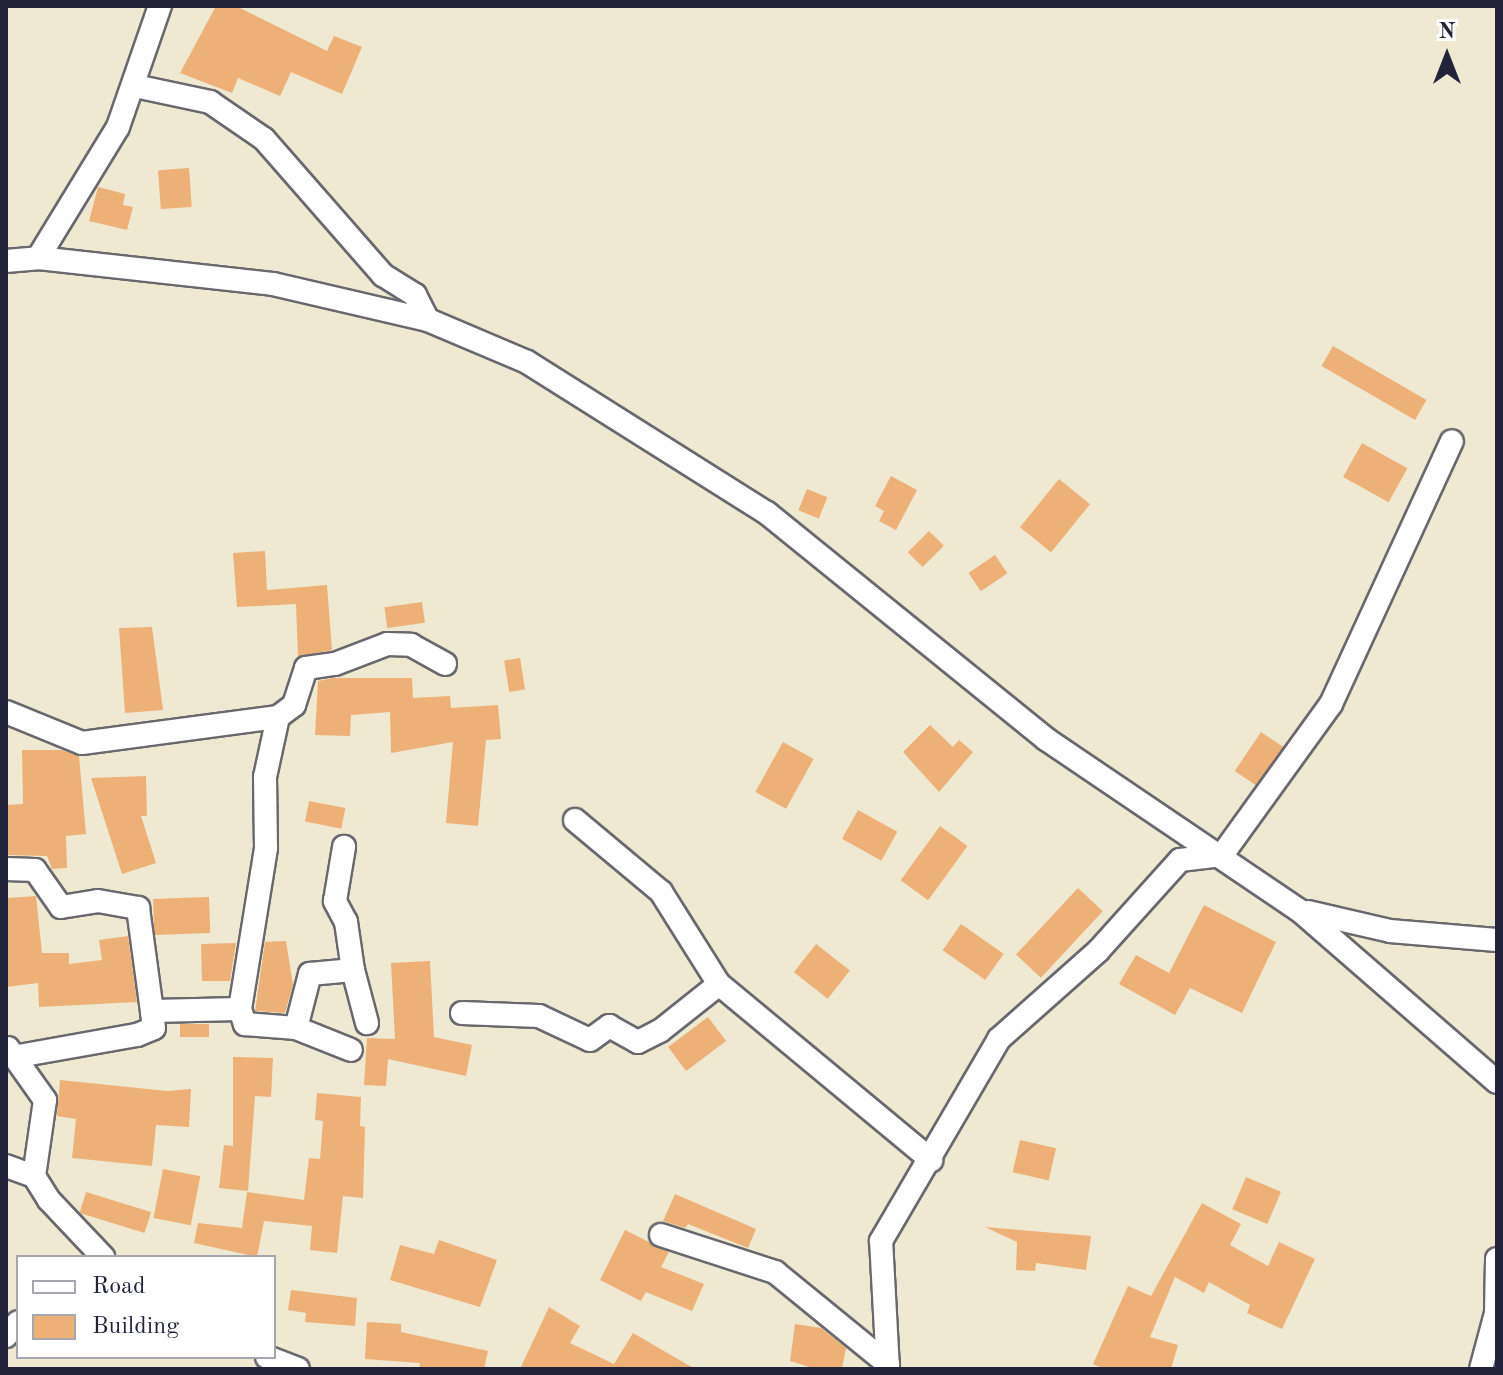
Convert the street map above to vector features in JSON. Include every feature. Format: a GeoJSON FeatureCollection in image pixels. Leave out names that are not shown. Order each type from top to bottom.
{"type":"FeatureCollection","features":[{"type":"Feature","properties":{"kind":"street"},"geometry":{"type":"LineString","coordinates":[[38,258],[97,169],[135,86],[160,6]]}},
{"type":"Feature","properties":{"kind":"street"},"geometry":{"type":"LineString","coordinates":[[135,86],[210,102],[264,139],[383,275],[415,295],[428,320]]}},
{"type":"Feature","properties":{"kind":"street"},"geometry":{"type":"LineString","coordinates":[[6,261],[38,258],[95,268],[237,278],[428,320],[527,362],[767,513],[1046,739],[1222,855],[1299,910],[1497,1082]]}},
{"type":"Feature","properties":{"kind":"street"},"geometry":{"type":"LineString","coordinates":[[888,1366],[881,1241],[903,1198],[931,1160],[999,1039],[1098,951],[1180,860],[1222,855],[1331,704],[1452,441]]}},
{"type":"Feature","properties":{"kind":"street"},"geometry":{"type":"LineString","coordinates":[[6,712],[82,743],[278,717],[294,705],[306,668],[335,664],[387,644],[411,645],[445,664]]}},
{"type":"Feature","properties":{"kind":"street"},"geometry":{"type":"LineString","coordinates":[[278,717],[265,777],[266,848],[240,1009],[245,1024],[296,1028],[351,1050]]}},
{"type":"Feature","properties":{"kind":"street"},"geometry":{"type":"LineString","coordinates":[[575,820],[661,892],[719,984],[931,1160]]}},
{"type":"Feature","properties":{"kind":"street"},"geometry":{"type":"LineString","coordinates":[[344,847],[335,901],[346,922],[353,970],[367,1023]]}},
{"type":"Feature","properties":{"kind":"street"},"geometry":{"type":"LineString","coordinates":[[6,869],[35,870],[61,907],[98,901],[138,908],[154,1028],[137,1035],[9,1051],[45,1100],[34,1176]]}},
{"type":"Feature","properties":{"kind":"street"},"geometry":{"type":"LineString","coordinates":[[1299,910],[1390,931],[1497,940]]}},
{"type":"Feature","properties":{"kind":"street"},"geometry":{"type":"LineString","coordinates":[[296,1028],[310,974],[353,970]]}},
{"type":"Feature","properties":{"kind":"street"},"geometry":{"type":"LineString","coordinates":[[462,1013],[539,1016],[590,1040],[609,1026],[638,1042],[660,1031],[719,984]]}},
{"type":"Feature","properties":{"kind":"street"},"geometry":{"type":"LineString","coordinates":[[152,1011],[240,1009]]}},
{"type":"Feature","properties":{"kind":"street"},"geometry":{"type":"LineString","coordinates":[[6,1166],[34,1176],[49,1200],[101,1255]]}},
{"type":"Feature","properties":{"kind":"street"},"geometry":{"type":"LineString","coordinates":[[661,1235],[775,1272],[888,1366]]}},
{"type":"Feature","properties":{"kind":"street"},"geometry":{"type":"LineString","coordinates":[[1481,1369],[1496,1313],[1497,1259]]}},
{"type":"Feature","properties":{"kind":"street"},"geometry":{"type":"LineString","coordinates":[[272,1359],[298,1369]]}},
{"type":"Feature","properties":{"kind":"building"},"geometry":{"type":"Polygon","coordinates":[[[216,6],[236,6],[327,51],[334,36],[362,47],[342,94],[291,72],[280,96],[238,78],[232,93],[180,73],[216,6]]]}},
{"type":"Feature","properties":{"kind":"building"},"geometry":{"type":"Polygon","coordinates":[[[189,168],[192,207],[161,209],[158,170],[189,168]]]}},
{"type":"Feature","properties":{"kind":"building"},"geometry":{"type":"Polygon","coordinates":[[[98,187],[125,194],[123,205],[133,207],[127,230],[89,221],[98,187]]]}},
{"type":"Feature","properties":{"kind":"building"},"geometry":{"type":"Polygon","coordinates":[[[1333,346],[1427,400],[1415,420],[1322,366],[1333,346]]]}},
{"type":"Feature","properties":{"kind":"building"},"geometry":{"type":"Polygon","coordinates":[[[1362,443],[1407,468],[1389,502],[1343,477],[1362,443]]]}},
{"type":"Feature","properties":{"kind":"building"},"geometry":{"type":"Polygon","coordinates":[[[891,476],[917,490],[896,530],[879,521],[884,511],[875,506],[891,476]]]}},
{"type":"Feature","properties":{"kind":"building"},"geometry":{"type":"Polygon","coordinates":[[[1059,479],[1090,504],[1051,552],[1020,527],[1059,479]]]}},
{"type":"Feature","properties":{"kind":"building"},"geometry":{"type":"Polygon","coordinates":[[[807,489],[827,497],[819,519],[798,510],[807,489]]]}},
{"type":"Feature","properties":{"kind":"building"},"geometry":{"type":"Polygon","coordinates":[[[929,531],[944,546],[923,567],[908,552],[929,531]]]}},
{"type":"Feature","properties":{"kind":"building"},"geometry":{"type":"Polygon","coordinates":[[[265,551],[267,590],[327,585],[332,650],[298,657],[296,604],[237,607],[233,553],[265,551]]]}},
{"type":"Feature","properties":{"kind":"building"},"geometry":{"type":"Polygon","coordinates":[[[995,555],[1007,573],[981,591],[968,573],[995,555]]]}},
{"type":"Feature","properties":{"kind":"building"},"geometry":{"type":"Polygon","coordinates":[[[422,602],[425,623],[387,628],[384,607],[422,602]]]}},
{"type":"Feature","properties":{"kind":"building"},"geometry":{"type":"Polygon","coordinates":[[[152,627],[163,710],[125,713],[119,628],[152,627]]]}},
{"type":"Feature","properties":{"kind":"building"},"geometry":{"type":"Polygon","coordinates":[[[520,658],[525,690],[509,692],[504,661],[520,658]]]}},
{"type":"Feature","properties":{"kind":"building"},"geometry":{"type":"Polygon","coordinates":[[[333,678],[412,678],[413,698],[450,696],[451,708],[498,705],[501,739],[486,740],[478,826],[446,823],[453,742],[391,753],[390,712],[351,715],[350,736],[315,735],[318,681],[333,678]]]}},
{"type":"Feature","properties":{"kind":"building"},"geometry":{"type":"Polygon","coordinates":[[[930,725],[953,747],[959,740],[973,752],[939,792],[903,752],[930,725]]]}},
{"type":"Feature","properties":{"kind":"building"},"geometry":{"type":"Polygon","coordinates":[[[1261,732],[1283,747],[1257,786],[1235,771],[1261,732]]]}},
{"type":"Feature","properties":{"kind":"building"},"geometry":{"type":"Polygon","coordinates":[[[783,742],[814,759],[786,809],[755,792],[783,742]]]}},
{"type":"Feature","properties":{"kind":"building"},"geometry":{"type":"Polygon","coordinates":[[[22,750],[62,750],[79,756],[86,834],[66,836],[67,868],[52,869],[47,856],[6,855],[6,805],[23,804],[22,750]]]}},
{"type":"Feature","properties":{"kind":"building"},"geometry":{"type":"Polygon","coordinates":[[[146,776],[147,816],[141,816],[156,863],[122,874],[91,778],[146,776]]]}},
{"type":"Feature","properties":{"kind":"building"},"geometry":{"type":"Polygon","coordinates":[[[309,801],[345,808],[341,829],[305,822],[309,801]]]}},
{"type":"Feature","properties":{"kind":"building"},"geometry":{"type":"Polygon","coordinates":[[[858,810],[897,832],[881,861],[842,839],[858,810]]]}},
{"type":"Feature","properties":{"kind":"building"},"geometry":{"type":"Polygon","coordinates":[[[940,826],[968,846],[928,900],[901,880],[940,826]]]}},
{"type":"Feature","properties":{"kind":"building"},"geometry":{"type":"Polygon","coordinates":[[[1078,888],[1103,911],[1041,978],[1016,955],[1078,888]]]}},
{"type":"Feature","properties":{"kind":"building"},"geometry":{"type":"Polygon","coordinates":[[[36,896],[42,953],[69,953],[69,964],[102,960],[99,940],[128,936],[137,1002],[39,1007],[38,983],[6,987],[7,898],[36,896]]]}},
{"type":"Feature","properties":{"kind":"building"},"geometry":{"type":"Polygon","coordinates":[[[209,897],[210,933],[154,935],[153,899],[209,897]]]}},
{"type":"Feature","properties":{"kind":"building"},"geometry":{"type":"Polygon","coordinates":[[[1204,905],[1276,942],[1242,1013],[1190,988],[1175,1015],[1119,984],[1136,955],[1169,973],[1204,905]]]}},
{"type":"Feature","properties":{"kind":"building"},"geometry":{"type":"Polygon","coordinates":[[[961,924],[1004,954],[985,980],[943,950],[961,924]]]}},
{"type":"Feature","properties":{"kind":"building"},"geometry":{"type":"Polygon","coordinates":[[[286,941],[293,985],[285,1013],[255,1011],[265,942],[286,941]]]}},
{"type":"Feature","properties":{"kind":"building"},"geometry":{"type":"Polygon","coordinates":[[[236,943],[230,981],[202,981],[201,944],[236,943]]]}},
{"type":"Feature","properties":{"kind":"building"},"geometry":{"type":"Polygon","coordinates":[[[816,944],[850,970],[828,999],[794,972],[816,944]]]}},
{"type":"Feature","properties":{"kind":"building"},"geometry":{"type":"Polygon","coordinates":[[[430,961],[434,1037],[472,1045],[466,1076],[388,1059],[386,1086],[364,1085],[367,1038],[395,1039],[391,963],[430,961]]]}},
{"type":"Feature","properties":{"kind":"building"},"geometry":{"type":"Polygon","coordinates":[[[708,1017],[726,1041],[686,1071],[668,1047],[708,1017]]]}},
{"type":"Feature","properties":{"kind":"building"},"geometry":{"type":"Polygon","coordinates":[[[180,1024],[209,1024],[209,1037],[180,1037],[180,1024]]]}},
{"type":"Feature","properties":{"kind":"building"},"geometry":{"type":"Polygon","coordinates":[[[233,1057],[273,1058],[271,1097],[255,1096],[248,1191],[219,1188],[224,1145],[233,1146],[233,1057]]]}},
{"type":"Feature","properties":{"kind":"building"},"geometry":{"type":"Polygon","coordinates":[[[60,1080],[167,1091],[191,1089],[189,1127],[156,1125],[152,1166],[72,1158],[76,1119],[57,1116],[60,1080]]]}},
{"type":"Feature","properties":{"kind":"building"},"geometry":{"type":"Polygon","coordinates":[[[317,1093],[361,1097],[360,1126],[365,1127],[363,1198],[343,1196],[337,1253],[310,1250],[312,1226],[264,1221],[257,1255],[194,1243],[198,1223],[242,1228],[247,1192],[304,1200],[309,1158],[320,1159],[323,1121],[315,1120],[317,1093]]]}},
{"type":"Feature","properties":{"kind":"building"},"geometry":{"type":"Polygon","coordinates":[[[1020,1140],[1056,1148],[1049,1180],[1013,1172],[1020,1140]]]}},
{"type":"Feature","properties":{"kind":"building"},"geometry":{"type":"Polygon","coordinates":[[[163,1169],[200,1176],[191,1225],[153,1218],[163,1169]]]}},
{"type":"Feature","properties":{"kind":"building"},"geometry":{"type":"Polygon","coordinates":[[[1246,1177],[1281,1192],[1267,1224],[1232,1209],[1246,1177]]]}},
{"type":"Feature","properties":{"kind":"building"},"geometry":{"type":"Polygon","coordinates":[[[86,1192],[151,1212],[145,1233],[80,1213],[86,1192]]]}},
{"type":"Feature","properties":{"kind":"building"},"geometry":{"type":"Polygon","coordinates":[[[675,1194],[756,1229],[748,1248],[688,1224],[685,1228],[663,1221],[675,1194]]]}},
{"type":"Feature","properties":{"kind":"building"},"geometry":{"type":"Polygon","coordinates":[[[1202,1203],[1241,1224],[1230,1245],[1268,1266],[1279,1242],[1315,1259],[1282,1329],[1247,1313],[1250,1305],[1209,1282],[1204,1293],[1175,1277],[1150,1337],[1178,1345],[1171,1369],[1104,1369],[1093,1364],[1128,1286],[1151,1296],[1202,1203]]]}},
{"type":"Feature","properties":{"kind":"building"},"geometry":{"type":"Polygon","coordinates":[[[985,1227],[1091,1236],[1086,1270],[1036,1263],[1035,1271],[1016,1270],[1017,1242],[985,1227]]]}},
{"type":"Feature","properties":{"kind":"building"},"geometry":{"type":"Polygon","coordinates":[[[625,1230],[669,1252],[661,1267],[704,1284],[692,1311],[646,1292],[641,1301],[600,1280],[625,1230]]]}},
{"type":"Feature","properties":{"kind":"building"},"geometry":{"type":"Polygon","coordinates":[[[439,1240],[497,1260],[480,1307],[390,1280],[400,1245],[434,1254],[439,1240]]]}},
{"type":"Feature","properties":{"kind":"building"},"geometry":{"type":"Polygon","coordinates":[[[291,1290],[357,1298],[355,1326],[305,1322],[306,1313],[288,1310],[291,1290]]]}},
{"type":"Feature","properties":{"kind":"building"},"geometry":{"type":"Polygon","coordinates":[[[549,1307],[580,1326],[570,1343],[614,1364],[633,1333],[695,1369],[520,1369],[549,1307]]]}},
{"type":"Feature","properties":{"kind":"building"},"geometry":{"type":"Polygon","coordinates":[[[367,1322],[401,1324],[401,1332],[488,1351],[484,1369],[419,1369],[420,1363],[365,1359],[367,1322]]]}},
{"type":"Feature","properties":{"kind":"building"},"geometry":{"type":"Polygon","coordinates":[[[795,1324],[821,1328],[846,1348],[842,1369],[816,1369],[790,1361],[795,1324]]]}}]}
